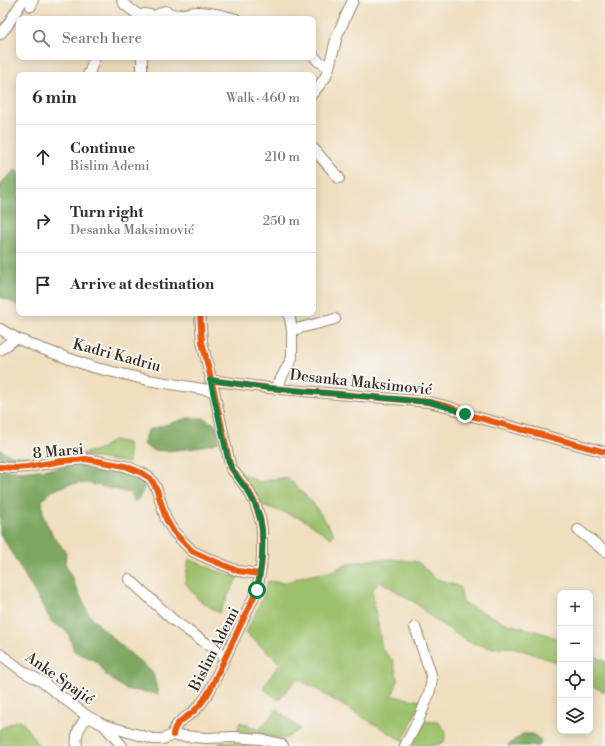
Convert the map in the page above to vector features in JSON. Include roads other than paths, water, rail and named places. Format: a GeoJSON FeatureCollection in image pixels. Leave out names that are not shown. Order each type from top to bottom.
{"type":"FeatureCollection","features":[{"type":"Feature","properties":{"kind":"street"},"geometry":{"type":"LineString","coordinates":[[122,0],[125,5],[137,16]]}},
{"type":"Feature","properties":{"kind":"street"},"geometry":{"type":"LineString","coordinates":[[316,89],[325,78],[338,36],[353,0]]}},
{"type":"Feature","properties":{"kind":"street"},"geometry":{"type":"LineString","coordinates":[[0,34],[29,2]]}},
{"type":"Feature","properties":{"kind":"street"},"geometry":{"type":"LineString","coordinates":[[142,16],[144,14],[155,16],[166,11],[177,15],[195,12],[224,16]]}},
{"type":"Feature","properties":{"kind":"street"},"geometry":{"type":"LineString","coordinates":[[316,59],[329,67]]}},
{"type":"Feature","properties":{"kind":"street"},"geometry":{"type":"LineString","coordinates":[[90,72],[94,60]]}},
{"type":"Feature","properties":{"kind":"street"},"geometry":{"type":"LineString","coordinates":[[142,60],[142,72]]}},
{"type":"Feature","properties":{"kind":"street"},"geometry":{"type":"LineString","coordinates":[[316,152],[338,178]]}},
{"type":"Feature","properties":{"kind":"street","name":"Bislim Ademi"},"geometry":{"type":"LineString","coordinates":[[173,735],[173,729],[180,721],[195,711],[207,695],[255,596],[260,574],[263,542],[260,518],[255,504],[248,490],[231,468],[228,460],[202,342],[200,316]]}},
{"type":"Feature","properties":{"kind":"street","name":"Desanka Maksimović"},"geometry":{"type":"LineString","coordinates":[[276,388],[292,358],[292,330],[290,316]]}},
{"type":"Feature","properties":{"kind":"street"},"geometry":{"type":"LineString","coordinates":[[292,330],[335,319]]}},
{"type":"Feature","properties":{"kind":"street","name":"Kadri Kadriu"},"geometry":{"type":"LineString","coordinates":[[0,329],[37,347],[92,367],[148,380],[214,391]]}},
{"type":"Feature","properties":{"kind":"street"},"geometry":{"type":"LineString","coordinates":[[0,350],[16,338]]}},
{"type":"Feature","properties":{"kind":"street","name":"Desanka Maksimović"},"geometry":{"type":"LineString","coordinates":[[210,380],[276,388],[429,402],[465,414],[605,452]]}},
{"type":"Feature","properties":{"kind":"street","name":"8 Marsi"},"geometry":{"type":"LineString","coordinates":[[0,467],[27,467],[62,461],[86,460],[124,466],[140,472],[150,478],[158,490],[166,519],[173,531],[192,551],[238,571],[260,574]]}},
{"type":"Feature","properties":{"kind":"street"},"geometry":{"type":"LineString","coordinates":[[578,530],[605,551]]}},
{"type":"Feature","properties":{"kind":"street"},"geometry":{"type":"LineString","coordinates":[[129,579],[172,619],[226,656]]}},
{"type":"Feature","properties":{"kind":"street"},"geometry":{"type":"LineString","coordinates":[[405,746],[418,721],[429,694],[432,680],[415,627]]}},
{"type":"Feature","properties":{"kind":"street","name":"Anke Spajić"},"geometry":{"type":"LineString","coordinates":[[0,654],[24,672],[41,681],[87,716],[104,725]]}},
{"type":"Feature","properties":{"kind":"street"},"geometry":{"type":"LineString","coordinates":[[77,746],[76,738],[78,730],[87,716]]}},
{"type":"Feature","properties":{"kind":"street"},"geometry":{"type":"LineString","coordinates":[[104,725],[153,739],[163,739],[173,735],[205,738],[235,737],[260,739],[284,746]]}},
{"type":"Feature","properties":{"kind":"street"},"geometry":{"type":"LineString","coordinates":[[104,725],[122,746]]}}]}
